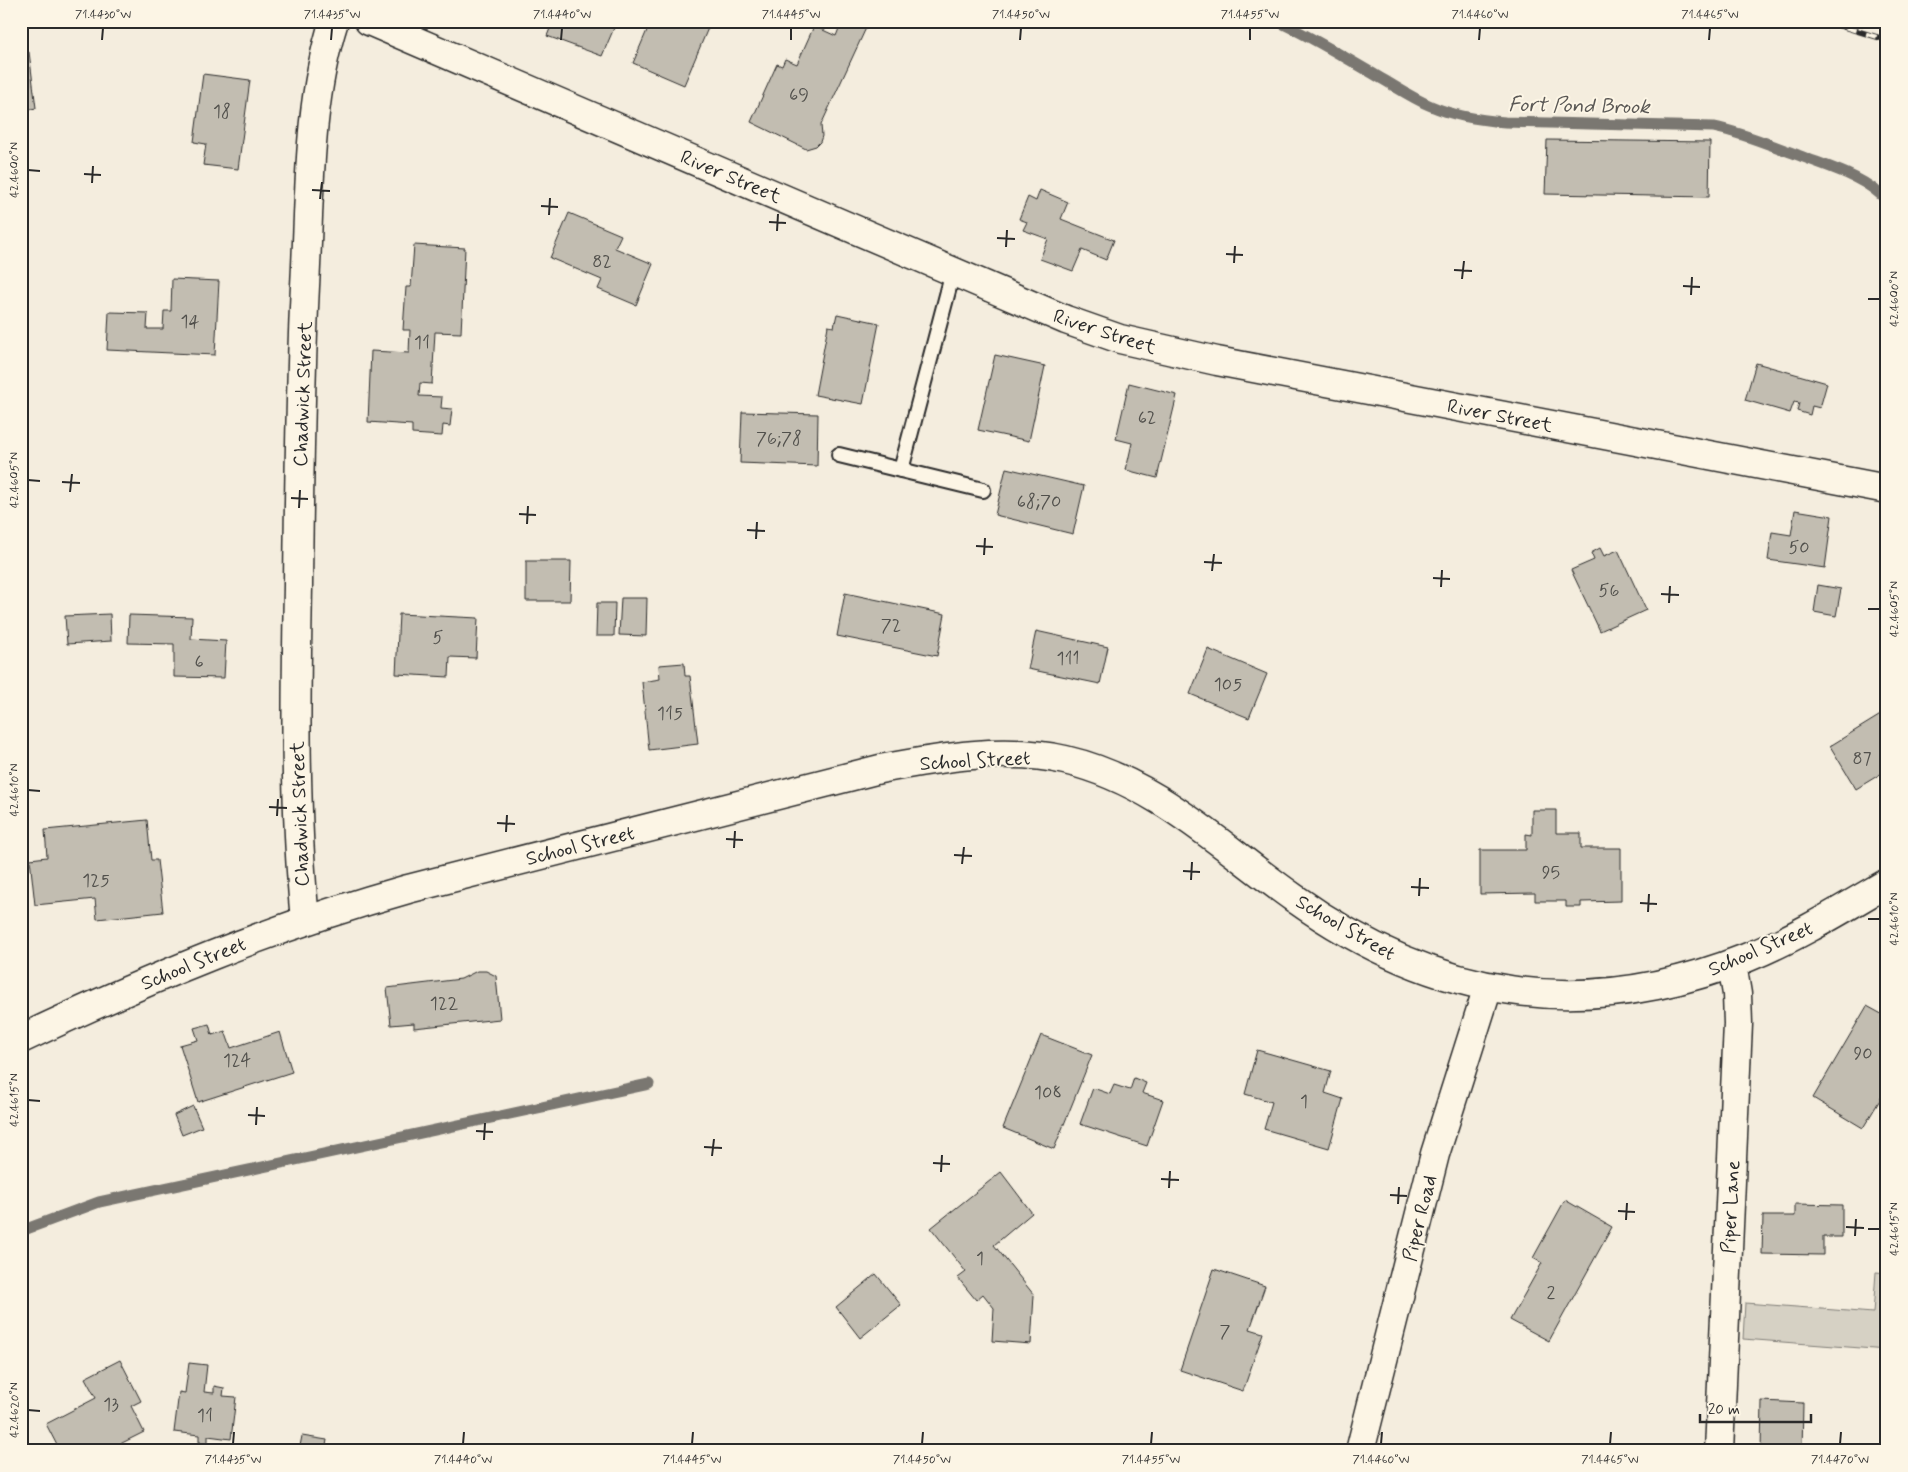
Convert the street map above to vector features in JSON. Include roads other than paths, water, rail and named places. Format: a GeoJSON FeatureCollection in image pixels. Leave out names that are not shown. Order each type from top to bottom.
{"type":"FeatureCollection","features":[{"type":"Feature","properties":{"kind":"street","name":"Chadwick Street"},"geometry":{"type":"LineString","coordinates":[[305,920],[298,843],[296,746],[302,358],[314,125],[320,79],[334,21]]}},
{"type":"Feature","properties":{"kind":"street","name":"River Street"},"geometry":{"type":"LineString","coordinates":[[369,21],[1073,323],[1120,339],[1216,362],[1887,489]]}},
{"type":"Feature","properties":{"kind":"street","name":"School Street"},"geometry":{"type":"LineString","coordinates":[[21,1039],[180,967],[305,920],[408,889],[880,769],[953,757],[1020,754],[1066,760],[1112,774],[1156,797],[1195,822],[1292,897],[1340,929],[1372,946],[1439,974],[1488,987],[1537,994],[1598,993],[1657,984],[1732,964],[1798,935],[1887,882]]}},
{"type":"Feature","properties":{"kind":"street","name":"Piper Lane"},"geometry":{"type":"LineString","coordinates":[[1719,1451],[1738,1024],[1737,994],[1732,964]]}},
{"type":"Feature","properties":{"kind":"street","name":"Piper Road"},"geometry":{"type":"LineString","coordinates":[[1360,1451],[1438,1145],[1488,987]]}},
{"type":"Feature","properties":{"kind":"lane"},"geometry":{"type":"LineString","coordinates":[[901,470],[953,272]]}},
{"type":"Feature","properties":{"kind":"lane"},"geometry":{"type":"LineString","coordinates":[[839,455],[983,490]]}},
{"type":"Feature","properties":{"kind":"waterway","name":"Fort Pond Brook"},"geometry":{"type":"LineString","coordinates":[[1277,21],[1328,47],[1417,99],[1458,115],[1505,122],[1714,127],[1735,132],[1846,173],[1868,185],[1887,201]]}},
{"type":"Feature","properties":{"kind":"waterway"},"geometry":{"type":"LineString","coordinates":[[21,1231],[99,1202],[649,1084]]}},
{"type":"Feature","properties":{"kind":"railway"},"geometry":{"type":"LineString","coordinates":[[1824,21],[1887,40]]}}]}
